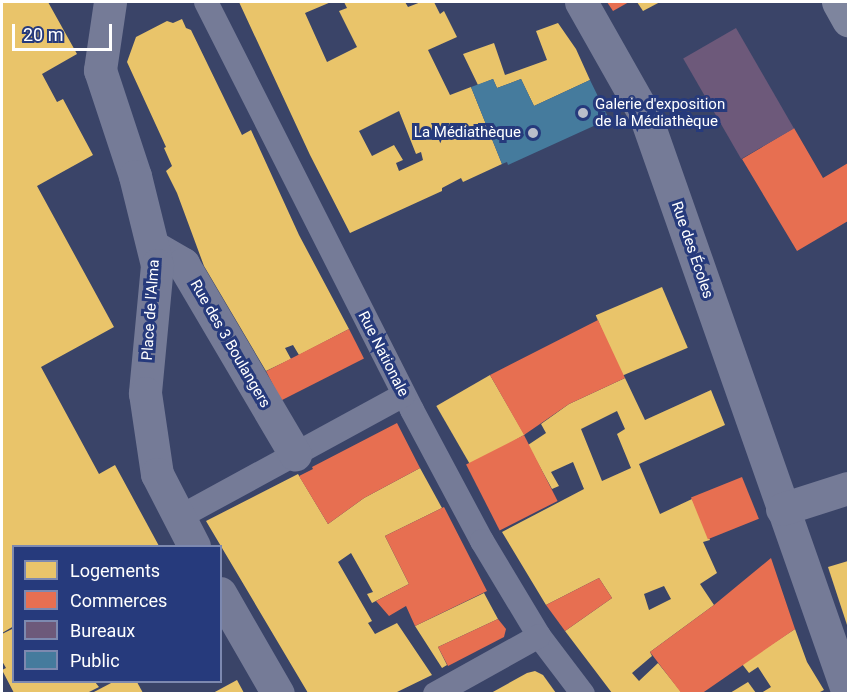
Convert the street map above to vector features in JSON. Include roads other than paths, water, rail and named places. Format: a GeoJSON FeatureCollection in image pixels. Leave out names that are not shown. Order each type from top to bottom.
{"type":"FeatureCollection","features":[{"type":"Feature","properties":{"kind":"main road"},"geometry":{"type":"LineString","coordinates":[[838,2],[849,20]]}},
{"type":"Feature","properties":{"kind":"street","name":"Place de l'Alma"},"geometry":{"type":"LineString","coordinates":[[110,2],[100,70],[135,176],[157,265],[145,393],[157,474],[193,545]]}},
{"type":"Feature","properties":{"kind":"street","name":"Rue Nationale"},"geometry":{"type":"LineString","coordinates":[[206,2],[404,395],[482,541],[539,636],[583,693]]}},
{"type":"Feature","properties":{"kind":"street","name":"Rue des Écoles"},"geometry":{"type":"LineString","coordinates":[[581,2],[645,115],[782,509],[849,693]]}},
{"type":"Feature","properties":{"kind":"street","name":"Rue des 3 Boulangers"},"geometry":{"type":"LineString","coordinates":[[154,247],[183,264],[295,454]]}},
{"type":"Feature","properties":{"kind":"street"},"geometry":{"type":"LineString","coordinates":[[178,518],[404,395]]}},
{"type":"Feature","properties":{"kind":"street"},"geometry":{"type":"LineString","coordinates":[[782,509],[849,488]]}},
{"type":"Feature","properties":{"kind":"street"},"geometry":{"type":"LineString","coordinates":[[222,595],[278,693]]}},
{"type":"Feature","properties":{"kind":"street"},"geometry":{"type":"LineString","coordinates":[[435,693],[539,636]]}},
{"type":"Feature","properties":{"kind":"place","name":"Galerie d'exposition de la Médiathèque"},"geometry":{"type":"Point","coordinates":[583,113]}},
{"type":"Feature","properties":{"kind":"place","name":"La Médiathèque"},"geometry":{"type":"Point","coordinates":[533,133]}}]}
